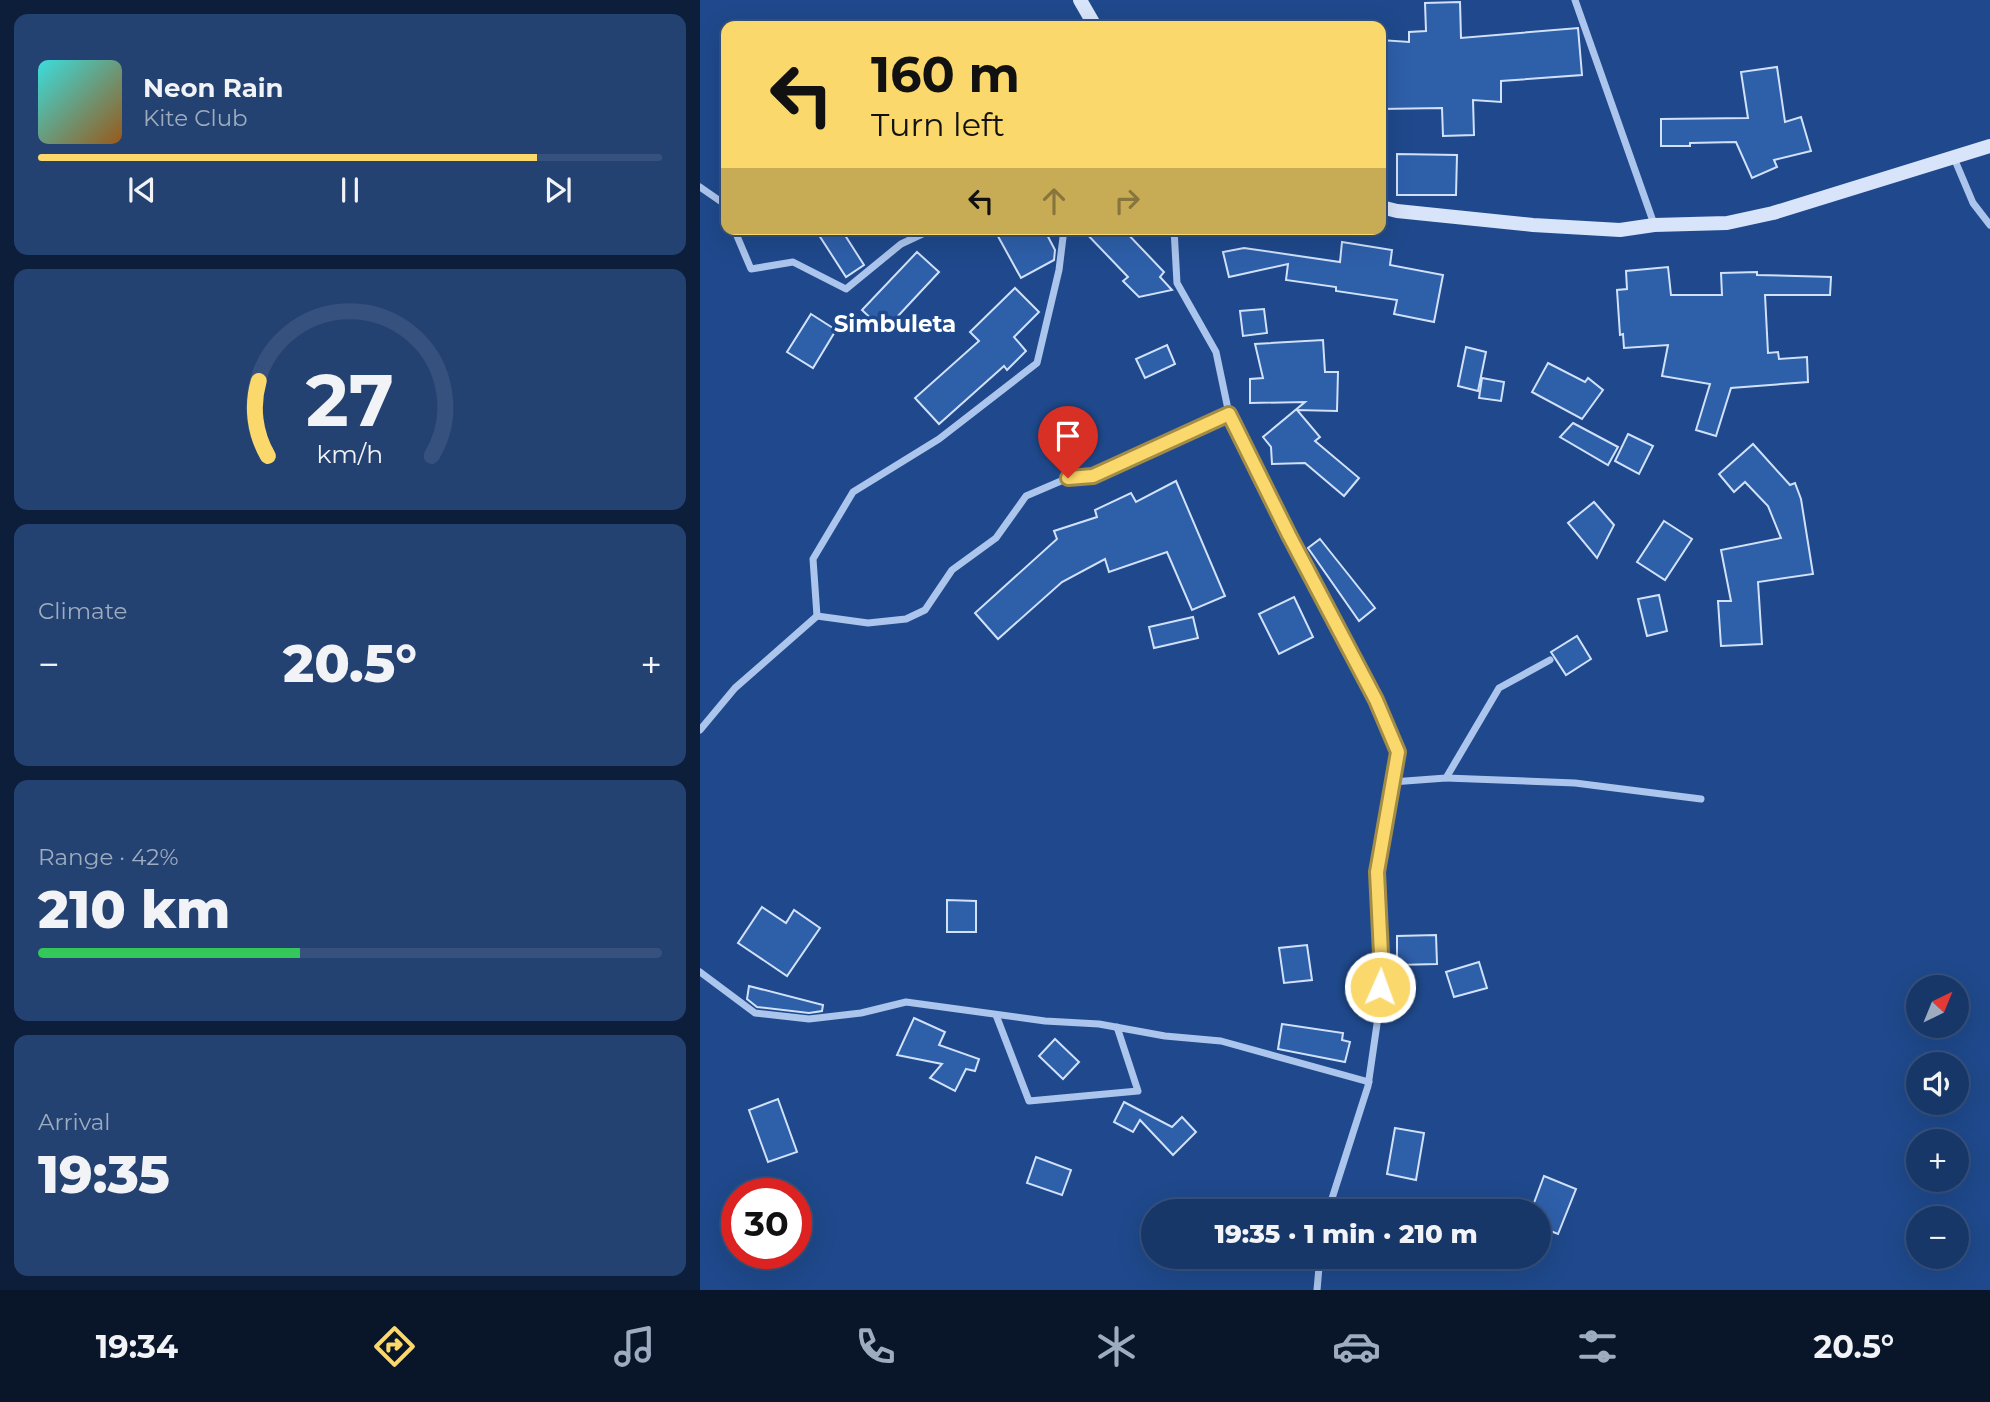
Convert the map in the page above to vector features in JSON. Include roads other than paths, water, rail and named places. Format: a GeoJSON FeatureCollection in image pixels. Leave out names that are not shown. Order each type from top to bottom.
{"type":"FeatureCollection","features":[{"type":"Feature","properties":{"kind":"street"},"geometry":{"type":"LineString","coordinates":[[1080,0],[1092,21]]}},
{"type":"Feature","properties":{"kind":"street"},"geometry":{"type":"LineString","coordinates":[[1575,0],[1654,225]]}},
{"type":"Feature","properties":{"kind":"street"},"geometry":{"type":"LineString","coordinates":[[1386,208],[1534,225],[1620,230],[1654,225],[1727,223],[1773,213],[1990,146]]}},
{"type":"Feature","properties":{"kind":"street"},"geometry":{"type":"LineString","coordinates":[[1954,158],[1973,203],[1990,225]]}},
{"type":"Feature","properties":{"kind":"street"},"geometry":{"type":"LineString","coordinates":[[700,187],[721,202]]}},
{"type":"Feature","properties":{"kind":"street"},"geometry":{"type":"LineString","coordinates":[[737,235],[751,269],[793,262],[846,289],[901,244],[920,235]]}},
{"type":"Feature","properties":{"kind":"street"},"geometry":{"type":"LineString","coordinates":[[817,616],[813,559],[853,492],[939,439],[1037,363],[1059,270],[1063,235]]}},
{"type":"Feature","properties":{"kind":"street"},"geometry":{"type":"LineString","coordinates":[[1174,235],[1177,283],[1216,352],[1229,414],[1376,700],[1398,752],[1377,872],[1381,968],[1369,1082],[1332,1199]]}},
{"type":"Feature","properties":{"kind":"street"},"geometry":{"type":"LineString","coordinates":[[817,616],[868,624],[906,618],[925,610],[952,570],[996,538],[1026,496],[1068,478],[1093,476],[1229,414]]}},
{"type":"Feature","properties":{"kind":"street"},"geometry":{"type":"LineString","coordinates":[[700,730],[735,688],[817,616]]}},
{"type":"Feature","properties":{"kind":"street"},"geometry":{"type":"LineString","coordinates":[[1446,778],[1499,688],[1550,660]]}},
{"type":"Feature","properties":{"kind":"street"},"geometry":{"type":"LineString","coordinates":[[1392,782],[1446,778],[1575,783],[1701,799]]}},
{"type":"Feature","properties":{"kind":"street"},"geometry":{"type":"LineString","coordinates":[[700,972],[755,1013],[762,1015],[809,1019],[861,1013],[905,1002],[1221,1041],[1369,1082]]}},
{"type":"Feature","properties":{"kind":"street"},"geometry":{"type":"LineString","coordinates":[[996,1015],[1029,1101],[1138,1091],[1117,1027]]}},
{"type":"Feature","properties":{"kind":"street"},"geometry":{"type":"LineString","coordinates":[[1317,1290],[1319,1269]]}},
{"type":"Feature","properties":{"kind":"district","name":"Simbuleta"},"geometry":{"type":"Point","coordinates":[895,324]}}]}
